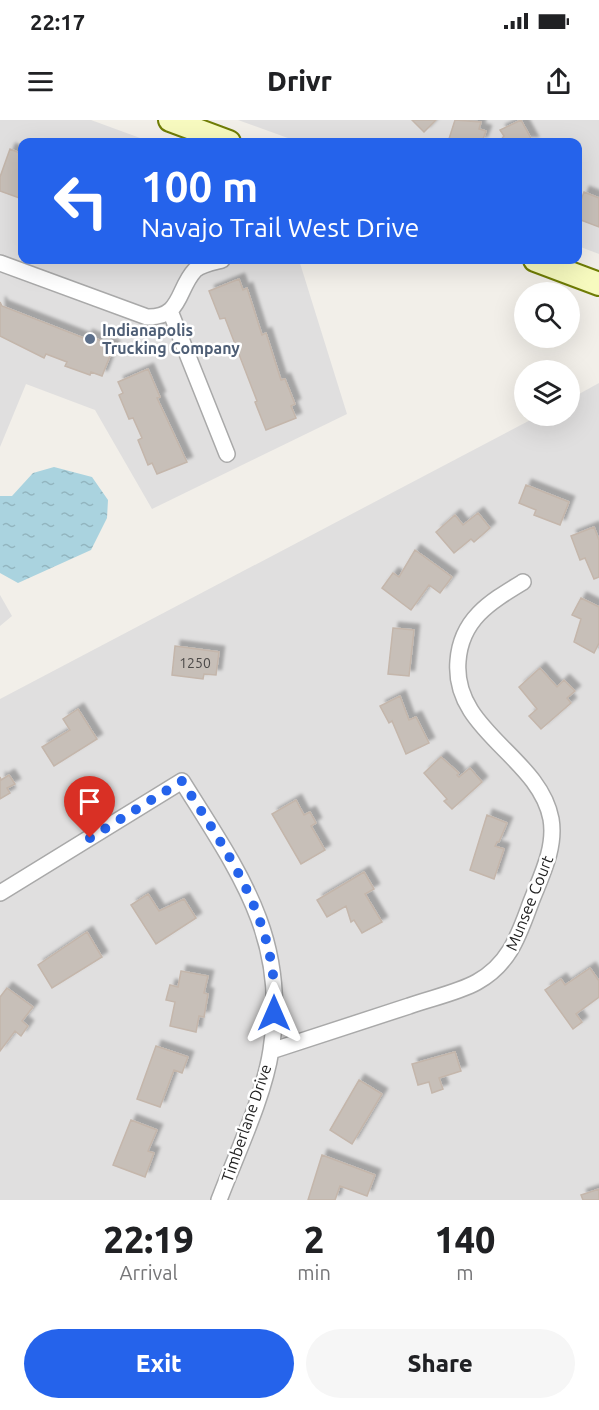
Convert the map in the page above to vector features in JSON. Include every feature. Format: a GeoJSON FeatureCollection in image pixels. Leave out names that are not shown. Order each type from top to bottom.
{"type":"FeatureCollection","features":[{"type":"Feature","properties":{"kind":"main road"},"geometry":{"type":"LineString","coordinates":[[170,120],[204,126],[223,138]]}},
{"type":"Feature","properties":{"kind":"main road"},"geometry":{"type":"LineString","coordinates":[[546,264],[599,284]]}},
{"type":"Feature","properties":{"kind":"street"},"geometry":{"type":"LineString","coordinates":[[0,263],[147,317],[158,317],[170,311],[194,272],[213,264]]}},
{"type":"Feature","properties":{"kind":"street"},"geometry":{"type":"LineString","coordinates":[[170,311],[227,454]]}},
{"type":"Feature","properties":{"kind":"street","name":"Munsee Court"},"geometry":{"type":"LineString","coordinates":[[271,1051],[478,982],[499,967],[514,946],[550,853],[551,821],[545,798],[532,779],[472,714],[456,677],[459,645],[469,623],[486,605],[523,582]]}},
{"type":"Feature","properties":{"kind":"street","name":"Timberlane Drive"},"geometry":{"type":"LineString","coordinates":[[0,893],[182,781],[241,876],[259,913],[272,961],[275,994],[271,1051],[260,1089],[219,1200]]}},
{"type":"Feature","properties":{"kind":"shaded area"},"geometry":{"type":"Polygon","coordinates":[[[0,120],[91,120],[140,138],[18,138],[18,264],[300,264],[347,414],[152,509],[95,410],[26,384],[0,447],[0,120]]]}},
{"type":"Feature","properties":{"kind":"shaded area"},"geometry":{"type":"Polygon","coordinates":[[[238,120],[599,120],[599,254],[582,248],[582,138],[288,138],[238,120]]]}},
{"type":"Feature","properties":{"kind":"shaded area"},"geometry":{"type":"Polygon","coordinates":[[[599,383],[599,1200],[0,1200],[0,699],[519,426],[580,426],[580,393],[599,383]]]}},
{"type":"Feature","properties":{"kind":"shaded area"},"geometry":{"type":"Polygon","coordinates":[[[0,595],[12,616],[0,626],[0,595]]]}},
{"type":"Feature","properties":{"kind":"water"},"geometry":{"type":"Polygon","coordinates":[[[54,467],[92,477],[108,500],[107,518],[91,550],[18,583],[0,573],[0,496],[12,496],[33,473],[54,467]]]}},
{"type":"Feature","properties":{"kind":"building"},"geometry":{"type":"Polygon","coordinates":[[[412,120],[436,120],[424,132],[412,120]]]}},
{"type":"Feature","properties":{"kind":"building"},"geometry":{"type":"Polygon","coordinates":[[[455,120],[481,122],[479,129],[486,131],[483,138],[449,138],[455,120]]]}},
{"type":"Feature","properties":{"kind":"building"},"geometry":{"type":"Polygon","coordinates":[[[521,120],[531,138],[502,138],[504,136],[500,130],[521,120]]]}},
{"type":"Feature","properties":{"kind":"building"},"geometry":{"type":"Polygon","coordinates":[[[10,149],[18,152],[18,198],[0,191],[0,177],[10,149]]]}},
{"type":"Feature","properties":{"kind":"building"},"geometry":{"type":"Polygon","coordinates":[[[584,192],[599,198],[599,227],[582,221],[584,192]]]}},
{"type":"Feature","properties":{"kind":"building"},"geometry":{"type":"Polygon","coordinates":[[[239,279],[243,290],[247,288],[262,335],[266,333],[281,380],[285,379],[295,404],[291,406],[296,418],[266,430],[225,318],[220,319],[209,291],[239,279]]]}},
{"type":"Feature","properties":{"kind":"building"},"geometry":{"type":"Polygon","coordinates":[[[0,302],[2,306],[86,339],[87,335],[114,346],[102,376],[91,372],[90,375],[65,366],[67,362],[46,354],[44,358],[0,336],[0,302]]]}},
{"type":"Feature","properties":{"kind":"building"},"geometry":{"type":"Polygon","coordinates":[[[148,369],[160,397],[157,398],[187,462],[157,474],[152,463],[148,465],[138,440],[142,438],[133,418],[129,419],[119,395],[123,393],[118,382],[148,369]]]}},
{"type":"Feature","properties":{"kind":"building"},"geometry":{"type":"Polygon","coordinates":[[[526,485],[569,502],[560,525],[534,515],[536,510],[519,503],[526,485]]]}},
{"type":"Feature","properties":{"kind":"building"},"geometry":{"type":"Polygon","coordinates":[[[478,513],[490,528],[474,542],[471,539],[454,553],[436,532],[455,515],[463,525],[478,513]]]}},
{"type":"Feature","properties":{"kind":"building"},"geometry":{"type":"Polygon","coordinates":[[[594,527],[599,540],[599,577],[594,579],[585,558],[580,560],[571,536],[594,527]]]}},
{"type":"Feature","properties":{"kind":"building"},"geometry":{"type":"Polygon","coordinates":[[[415,550],[452,577],[440,593],[429,585],[411,610],[382,588],[393,573],[399,577],[415,550]]]}},
{"type":"Feature","properties":{"kind":"building"},"geometry":{"type":"Polygon","coordinates":[[[581,598],[599,607],[599,643],[594,653],[574,642],[581,619],[572,615],[581,598]]]}},
{"type":"Feature","properties":{"kind":"building"},"geometry":{"type":"Polygon","coordinates":[[[393,628],[414,630],[409,676],[388,674],[393,628]]]}},
{"type":"Feature","properties":{"kind":"building"},"geometry":{"type":"Polygon","coordinates":[[[175,646],[219,652],[216,675],[204,674],[203,679],[172,675],[175,646]]]}},
{"type":"Feature","properties":{"kind":"building"},"geometry":{"type":"Polygon","coordinates":[[[540,668],[557,687],[564,680],[575,691],[567,698],[571,703],[541,729],[529,716],[537,709],[519,687],[540,668]]]}},
{"type":"Feature","properties":{"kind":"building"},"geometry":{"type":"Polygon","coordinates":[[[400,696],[409,720],[416,717],[429,743],[406,754],[392,721],[389,723],[380,706],[400,696]]]}},
{"type":"Feature","properties":{"kind":"building"},"geometry":{"type":"Polygon","coordinates":[[[78,709],[97,739],[54,766],[42,747],[70,730],[63,719],[78,709]]]}},
{"type":"Feature","properties":{"kind":"building"},"geometry":{"type":"Polygon","coordinates":[[[441,757],[459,773],[457,775],[459,777],[470,768],[482,782],[452,809],[444,801],[447,799],[424,773],[441,757]]]}},
{"type":"Feature","properties":{"kind":"building"},"geometry":{"type":"Polygon","coordinates":[[[9,775],[15,784],[7,788],[10,793],[0,799],[0,777],[1,780],[9,775]]]}},
{"type":"Feature","properties":{"kind":"building"},"geometry":{"type":"Polygon","coordinates":[[[296,800],[304,815],[310,812],[316,823],[311,826],[325,850],[301,864],[272,814],[296,800]]]}},
{"type":"Feature","properties":{"kind":"building"},"geometry":{"type":"Polygon","coordinates":[[[487,815],[507,823],[495,846],[504,849],[494,879],[470,870],[487,815]]]}},
{"type":"Feature","properties":{"kind":"building"},"geometry":{"type":"Polygon","coordinates":[[[364,872],[374,889],[365,894],[382,922],[362,933],[354,920],[351,922],[346,906],[327,917],[317,900],[364,872]]]}},
{"type":"Feature","properties":{"kind":"building"},"geometry":{"type":"Polygon","coordinates":[[[148,894],[159,911],[184,899],[196,918],[156,944],[131,905],[148,894]]]}},
{"type":"Feature","properties":{"kind":"building"},"geometry":{"type":"Polygon","coordinates":[[[87,932],[102,957],[52,988],[38,965],[87,932]]]}},
{"type":"Feature","properties":{"kind":"building"},"geometry":{"type":"Polygon","coordinates":[[[590,968],[599,981],[599,997],[576,1014],[582,1022],[573,1029],[545,990],[561,979],[565,985],[590,968]]]}},
{"type":"Feature","properties":{"kind":"building"},"geometry":{"type":"Polygon","coordinates":[[[181,971],[208,976],[204,993],[208,994],[204,1017],[199,1016],[196,1032],[170,1026],[175,1002],[166,1000],[170,985],[178,987],[181,971]]]}},
{"type":"Feature","properties":{"kind":"building"},"geometry":{"type":"Polygon","coordinates":[[[7,988],[33,1007],[22,1021],[28,1026],[21,1036],[15,1031],[0,1051],[0,997],[7,988]]]}},
{"type":"Feature","properties":{"kind":"building"},"geometry":{"type":"Polygon","coordinates":[[[156,1046],[188,1057],[182,1073],[174,1070],[160,1107],[137,1099],[156,1046]]]}},
{"type":"Feature","properties":{"kind":"building"},"geometry":{"type":"Polygon","coordinates":[[[455,1052],[461,1071],[439,1078],[443,1089],[432,1093],[429,1082],[418,1085],[412,1064],[455,1052]]]}},
{"type":"Feature","properties":{"kind":"building"},"geometry":{"type":"Polygon","coordinates":[[[359,1080],[382,1094],[352,1144],[330,1130],[359,1080]]]}},
{"type":"Feature","properties":{"kind":"building"},"geometry":{"type":"Polygon","coordinates":[[[131,1120],[157,1130],[148,1151],[154,1153],[145,1177],[113,1165],[131,1120]]]}},
{"type":"Feature","properties":{"kind":"building"},"geometry":{"type":"Polygon","coordinates":[[[322,1155],[375,1175],[367,1196],[340,1186],[335,1200],[308,1200],[322,1155]]]}},
{"type":"Feature","properties":{"kind":"building"},"geometry":{"type":"Polygon","coordinates":[[[599,1189],[599,1200],[583,1200],[581,1195],[599,1189]]]}},
{"type":"Feature","properties":{"kind":"place","name":"Indianapolis Trucking Company"},"geometry":{"type":"Point","coordinates":[90,339]}},
{"type":"Feature","properties":{"kind":"route"},"geometry":{"type":"LineString","coordinates":[[90,838],[182,781],[241,876],[259,913],[272,961],[274,1013]]}}]}
